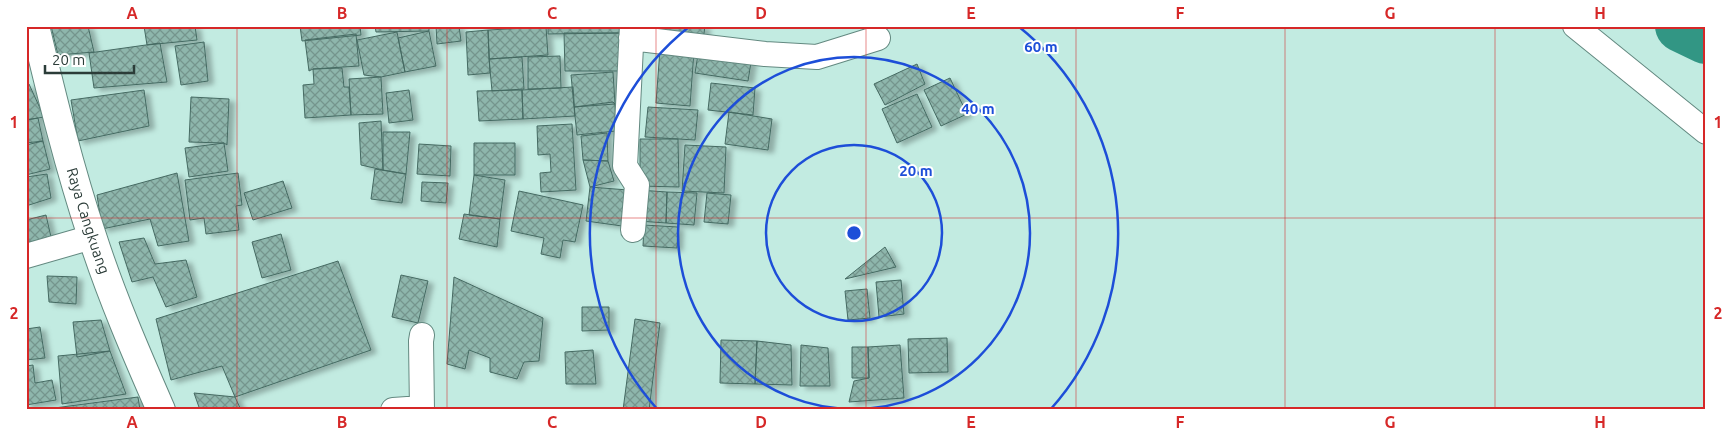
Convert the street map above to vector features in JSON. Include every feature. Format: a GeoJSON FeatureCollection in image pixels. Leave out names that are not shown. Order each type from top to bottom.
{"type":"FeatureCollection","features":[{"type":"Feature","properties":{"kind":"street","name":"Raya Cangkuang"},"geometry":{"type":"LineString","coordinates":[[35,26],[58,123],[92,237],[130,339],[161,410]]}},
{"type":"Feature","properties":{"kind":"street"},"geometry":{"type":"LineString","coordinates":[[1575,26],[1706,132]]}},
{"type":"Feature","properties":{"kind":"street"},"geometry":{"type":"LineString","coordinates":[[633,230],[637,185],[626,166],[632,32],[765,54],[817,57],[878,38]]}},
{"type":"Feature","properties":{"kind":"street"},"geometry":{"type":"LineString","coordinates":[[26,256],[92,237]]}},
{"type":"Feature","properties":{"kind":"street"},"geometry":{"type":"LineString","coordinates":[[393,410],[422,409],[422,336]]}},
{"type":"Feature","properties":{"kind":"building"},"geometry":{"type":"Polygon","coordinates":[[[51,26],[88,26],[94,52],[58,55],[51,26]]]}},
{"type":"Feature","properties":{"kind":"building"},"geometry":{"type":"Polygon","coordinates":[[[144,26],[195,26],[197,40],[147,45],[144,26]]]}},
{"type":"Feature","properties":{"kind":"building"},"geometry":{"type":"Polygon","coordinates":[[[300,26],[360,26],[361,35],[302,41],[300,26]]]}},
{"type":"Feature","properties":{"kind":"building"},"geometry":{"type":"Polygon","coordinates":[[[375,26],[429,26],[429,31],[376,32],[375,26]]]}},
{"type":"Feature","properties":{"kind":"building"},"geometry":{"type":"Polygon","coordinates":[[[436,26],[459,26],[461,41],[437,44],[436,26]]]}},
{"type":"Feature","properties":{"kind":"building"},"geometry":{"type":"Polygon","coordinates":[[[548,26],[628,26],[621,33],[548,34],[548,26]]]}},
{"type":"Feature","properties":{"kind":"building"},"geometry":{"type":"Polygon","coordinates":[[[663,26],[705,26],[703,41],[662,35],[663,26]]]}},
{"type":"Feature","properties":{"kind":"building"},"geometry":{"type":"Polygon","coordinates":[[[546,27],[548,55],[489,59],[488,30],[546,27]]]}},
{"type":"Feature","properties":{"kind":"building"},"geometry":{"type":"Polygon","coordinates":[[[488,30],[490,73],[468,75],[466,32],[488,30]]]}},
{"type":"Feature","properties":{"kind":"building"},"geometry":{"type":"Polygon","coordinates":[[[429,31],[436,66],[405,72],[398,38],[429,31]]]}},
{"type":"Feature","properties":{"kind":"building"},"geometry":{"type":"Polygon","coordinates":[[[397,32],[405,72],[381,77],[364,75],[357,40],[397,32]]]}},
{"type":"Feature","properties":{"kind":"building"},"geometry":{"type":"Polygon","coordinates":[[[564,33],[621,33],[621,71],[565,71],[564,33]]]}},
{"type":"Feature","properties":{"kind":"building"},"geometry":{"type":"Polygon","coordinates":[[[356,34],[359,66],[313,69],[309,71],[305,40],[356,34]]]}},
{"type":"Feature","properties":{"kind":"building"},"geometry":{"type":"Polygon","coordinates":[[[204,42],[208,81],[181,85],[175,46],[204,42]]]}},
{"type":"Feature","properties":{"kind":"building"},"geometry":{"type":"Polygon","coordinates":[[[160,43],[167,82],[94,88],[89,53],[160,43]]]}},
{"type":"Feature","properties":{"kind":"building"},"geometry":{"type":"Polygon","coordinates":[[[699,48],[752,56],[748,81],[695,73],[699,48]]]}},
{"type":"Feature","properties":{"kind":"building"},"geometry":{"type":"Polygon","coordinates":[[[660,49],[694,51],[690,106],[656,103],[660,49]]]}},
{"type":"Feature","properties":{"kind":"building"},"geometry":{"type":"Polygon","coordinates":[[[560,56],[561,88],[528,89],[528,57],[560,56]]]}},
{"type":"Feature","properties":{"kind":"building"},"geometry":{"type":"Polygon","coordinates":[[[522,57],[524,89],[492,91],[489,59],[522,57]]]}},
{"type":"Feature","properties":{"kind":"building"},"geometry":{"type":"Polygon","coordinates":[[[917,64],[925,84],[885,105],[874,84],[917,64]]]}},
{"type":"Feature","properties":{"kind":"building"},"geometry":{"type":"Polygon","coordinates":[[[342,68],[344,87],[349,87],[351,115],[305,118],[303,85],[314,84],[313,69],[342,68]]]}},
{"type":"Feature","properties":{"kind":"building"},"geometry":{"type":"Polygon","coordinates":[[[613,72],[615,104],[574,107],[571,75],[613,72]]]}},
{"type":"Feature","properties":{"kind":"building"},"geometry":{"type":"Polygon","coordinates":[[[381,77],[383,114],[351,115],[349,79],[381,77]]]}},
{"type":"Feature","properties":{"kind":"building"},"geometry":{"type":"Polygon","coordinates":[[[950,78],[967,114],[941,126],[924,90],[950,78]]]}},
{"type":"Feature","properties":{"kind":"building"},"geometry":{"type":"Polygon","coordinates":[[[711,83],[755,88],[753,115],[708,110],[711,83]]]}},
{"type":"Feature","properties":{"kind":"building"},"geometry":{"type":"Polygon","coordinates":[[[29,84],[44,117],[26,120],[26,85],[29,84]]]}},
{"type":"Feature","properties":{"kind":"building"},"geometry":{"type":"Polygon","coordinates":[[[573,87],[575,116],[523,119],[522,90],[573,87]]]}},
{"type":"Feature","properties":{"kind":"building"},"geometry":{"type":"Polygon","coordinates":[[[144,90],[149,126],[78,141],[71,100],[144,90]]]}},
{"type":"Feature","properties":{"kind":"building"},"geometry":{"type":"Polygon","coordinates":[[[409,90],[413,120],[389,123],[386,93],[409,90]]]}},
{"type":"Feature","properties":{"kind":"building"},"geometry":{"type":"Polygon","coordinates":[[[522,90],[523,119],[479,121],[477,91],[522,90]]]}},
{"type":"Feature","properties":{"kind":"building"},"geometry":{"type":"Polygon","coordinates":[[[917,94],[932,127],[897,143],[882,109],[917,94]]]}},
{"type":"Feature","properties":{"kind":"building"},"geometry":{"type":"Polygon","coordinates":[[[191,97],[229,99],[227,145],[224,143],[189,142],[191,97]]]}},
{"type":"Feature","properties":{"kind":"building"},"geometry":{"type":"Polygon","coordinates":[[[613,102],[615,104],[616,131],[577,135],[574,107],[613,102]]]}},
{"type":"Feature","properties":{"kind":"building"},"geometry":{"type":"Polygon","coordinates":[[[648,107],[698,110],[695,140],[645,137],[648,107]]]}},
{"type":"Feature","properties":{"kind":"building"},"geometry":{"type":"Polygon","coordinates":[[[729,112],[772,119],[768,150],[725,144],[729,112]]]}},
{"type":"Feature","properties":{"kind":"building"},"geometry":{"type":"Polygon","coordinates":[[[38,118],[43,141],[26,143],[26,120],[38,118]]]}},
{"type":"Feature","properties":{"kind":"building"},"geometry":{"type":"Polygon","coordinates":[[[381,121],[383,170],[361,165],[359,123],[381,121]]]}},
{"type":"Feature","properties":{"kind":"building"},"geometry":{"type":"Polygon","coordinates":[[[572,124],[576,190],[541,192],[540,173],[551,172],[550,154],[538,155],[537,126],[572,124]]]}},
{"type":"Feature","properties":{"kind":"building"},"geometry":{"type":"Polygon","coordinates":[[[383,132],[410,132],[406,174],[383,170],[383,132]]]}},
{"type":"Feature","properties":{"kind":"building"},"geometry":{"type":"Polygon","coordinates":[[[607,133],[608,161],[583,160],[581,136],[607,133]]]}},
{"type":"Feature","properties":{"kind":"building"},"geometry":{"type":"Polygon","coordinates":[[[640,139],[678,139],[679,187],[640,186],[640,139]]]}},
{"type":"Feature","properties":{"kind":"building"},"geometry":{"type":"Polygon","coordinates":[[[43,141],[50,169],[26,175],[26,145],[43,141]]]}},
{"type":"Feature","properties":{"kind":"building"},"geometry":{"type":"Polygon","coordinates":[[[224,143],[228,171],[189,177],[185,148],[224,143]]]}},
{"type":"Feature","properties":{"kind":"building"},"geometry":{"type":"Polygon","coordinates":[[[474,143],[515,143],[515,175],[474,175],[474,143]]]}},
{"type":"Feature","properties":{"kind":"building"},"geometry":{"type":"Polygon","coordinates":[[[419,144],[451,146],[450,176],[417,174],[419,144]]]}},
{"type":"Feature","properties":{"kind":"building"},"geometry":{"type":"Polygon","coordinates":[[[685,145],[726,147],[724,193],[682,191],[685,145]]]}},
{"type":"Feature","properties":{"kind":"building"},"geometry":{"type":"Polygon","coordinates":[[[583,160],[608,161],[614,181],[590,187],[583,160]]]}},
{"type":"Feature","properties":{"kind":"building"},"geometry":{"type":"Polygon","coordinates":[[[375,169],[406,174],[402,203],[371,199],[375,169]]]}},
{"type":"Feature","properties":{"kind":"building"},"geometry":{"type":"Polygon","coordinates":[[[177,173],[189,241],[158,246],[150,219],[102,229],[97,195],[177,173]]]}},
{"type":"Feature","properties":{"kind":"building"},"geometry":{"type":"Polygon","coordinates":[[[238,173],[242,205],[236,206],[239,230],[206,234],[204,218],[190,220],[185,180],[238,173]]]}},
{"type":"Feature","properties":{"kind":"building"},"geometry":{"type":"Polygon","coordinates":[[[47,174],[51,198],[26,206],[26,177],[47,174]]]}},
{"type":"Feature","properties":{"kind":"building"},"geometry":{"type":"Polygon","coordinates":[[[474,175],[505,180],[500,219],[469,215],[474,175]]]}},
{"type":"Feature","properties":{"kind":"building"},"geometry":{"type":"Polygon","coordinates":[[[283,181],[292,208],[253,220],[244,193],[283,181]]]}},
{"type":"Feature","properties":{"kind":"building"},"geometry":{"type":"Polygon","coordinates":[[[422,182],[448,183],[446,203],[421,201],[422,182]]]}},
{"type":"Feature","properties":{"kind":"building"},"geometry":{"type":"Polygon","coordinates":[[[590,187],[628,190],[622,226],[586,221],[590,187]]]}},
{"type":"Feature","properties":{"kind":"building"},"geometry":{"type":"Polygon","coordinates":[[[639,190],[667,192],[666,223],[638,221],[639,190]]]}},
{"type":"Feature","properties":{"kind":"building"},"geometry":{"type":"Polygon","coordinates":[[[519,191],[583,205],[575,242],[563,240],[560,258],[541,254],[544,238],[511,231],[519,191]]]}},
{"type":"Feature","properties":{"kind":"building"},"geometry":{"type":"Polygon","coordinates":[[[667,192],[697,193],[694,225],[666,223],[667,192]]]}},
{"type":"Feature","properties":{"kind":"building"},"geometry":{"type":"Polygon","coordinates":[[[707,193],[731,195],[728,224],[704,222],[707,193]]]}},
{"type":"Feature","properties":{"kind":"building"},"geometry":{"type":"Polygon","coordinates":[[[464,214],[500,219],[497,247],[459,239],[464,214]]]}},
{"type":"Feature","properties":{"kind":"building"},"geometry":{"type":"Polygon","coordinates":[[[46,215],[51,237],[26,243],[26,220],[46,215]]]}},
{"type":"Feature","properties":{"kind":"building"},"geometry":{"type":"Polygon","coordinates":[[[644,225],[678,227],[677,248],[643,246],[644,225]]]}},
{"type":"Feature","properties":{"kind":"building"},"geometry":{"type":"Polygon","coordinates":[[[281,234],[291,270],[262,278],[252,242],[281,234]]]}},
{"type":"Feature","properties":{"kind":"building"},"geometry":{"type":"Polygon","coordinates":[[[144,238],[155,264],[186,260],[197,297],[166,307],[153,277],[132,282],[119,242],[144,238]]]}},
{"type":"Feature","properties":{"kind":"building"},"geometry":{"type":"Polygon","coordinates":[[[885,247],[896,267],[845,279],[885,247]]]}},
{"type":"Feature","properties":{"kind":"building"},"geometry":{"type":"Polygon","coordinates":[[[338,261],[371,350],[235,397],[222,366],[171,380],[156,319],[338,261]]]}},
{"type":"Feature","properties":{"kind":"building"},"geometry":{"type":"Polygon","coordinates":[[[401,275],[428,281],[418,323],[392,317],[401,275]]]}},
{"type":"Feature","properties":{"kind":"building"},"geometry":{"type":"Polygon","coordinates":[[[47,276],[77,277],[76,304],[49,302],[47,276]]]}},
{"type":"Feature","properties":{"kind":"building"},"geometry":{"type":"Polygon","coordinates":[[[454,277],[543,318],[539,361],[524,362],[517,379],[490,372],[490,358],[469,350],[465,369],[447,364],[454,277]]]}},
{"type":"Feature","properties":{"kind":"building"},"geometry":{"type":"Polygon","coordinates":[[[901,280],[904,314],[879,317],[876,282],[901,280]]]}},
{"type":"Feature","properties":{"kind":"building"},"geometry":{"type":"Polygon","coordinates":[[[867,289],[870,318],[848,320],[845,291],[867,289]]]}},
{"type":"Feature","properties":{"kind":"building"},"geometry":{"type":"Polygon","coordinates":[[[582,307],[609,307],[609,330],[582,331],[582,307]]]}},
{"type":"Feature","properties":{"kind":"building"},"geometry":{"type":"Polygon","coordinates":[[[635,319],[660,323],[649,410],[623,410],[635,319]]]}},
{"type":"Feature","properties":{"kind":"building"},"geometry":{"type":"Polygon","coordinates":[[[101,320],[110,351],[77,357],[73,322],[101,320]]]}},
{"type":"Feature","properties":{"kind":"building"},"geometry":{"type":"Polygon","coordinates":[[[40,327],[45,358],[26,360],[26,329],[40,327]]]}},
{"type":"Feature","properties":{"kind":"building"},"geometry":{"type":"Polygon","coordinates":[[[947,338],[948,372],[909,373],[908,339],[947,338]]]}},
{"type":"Feature","properties":{"kind":"building"},"geometry":{"type":"Polygon","coordinates":[[[721,340],[757,341],[755,384],[720,383],[721,340]]]}},
{"type":"Feature","properties":{"kind":"building"},"geometry":{"type":"Polygon","coordinates":[[[757,341],[791,345],[792,385],[755,384],[757,341]]]}},
{"type":"Feature","properties":{"kind":"building"},"geometry":{"type":"Polygon","coordinates":[[[801,345],[828,348],[830,386],[800,386],[801,345]]]}},
{"type":"Feature","properties":{"kind":"building"},"geometry":{"type":"Polygon","coordinates":[[[900,345],[904,398],[849,402],[854,381],[869,378],[868,347],[900,345]]]}},
{"type":"Feature","properties":{"kind":"building"},"geometry":{"type":"Polygon","coordinates":[[[852,347],[868,347],[869,378],[852,378],[852,347]]]}},
{"type":"Feature","properties":{"kind":"building"},"geometry":{"type":"Polygon","coordinates":[[[593,350],[596,384],[566,384],[565,352],[593,350]]]}},
{"type":"Feature","properties":{"kind":"building"},"geometry":{"type":"Polygon","coordinates":[[[110,351],[126,394],[62,404],[58,356],[110,351]]]}},
{"type":"Feature","properties":{"kind":"building"},"geometry":{"type":"Polygon","coordinates":[[[33,365],[35,383],[52,380],[56,400],[26,405],[26,366],[33,365]]]}},
{"type":"Feature","properties":{"kind":"building"},"geometry":{"type":"Polygon","coordinates":[[[194,393],[235,397],[241,410],[200,410],[194,393]]]}},
{"type":"Feature","properties":{"kind":"building"},"geometry":{"type":"Polygon","coordinates":[[[138,397],[140,410],[39,410],[138,397]]]}},
{"type":"Feature","properties":{"kind":"waterway"},"geometry":{"type":"LineString","coordinates":[[1681,26],[1706,38]]}}]}
